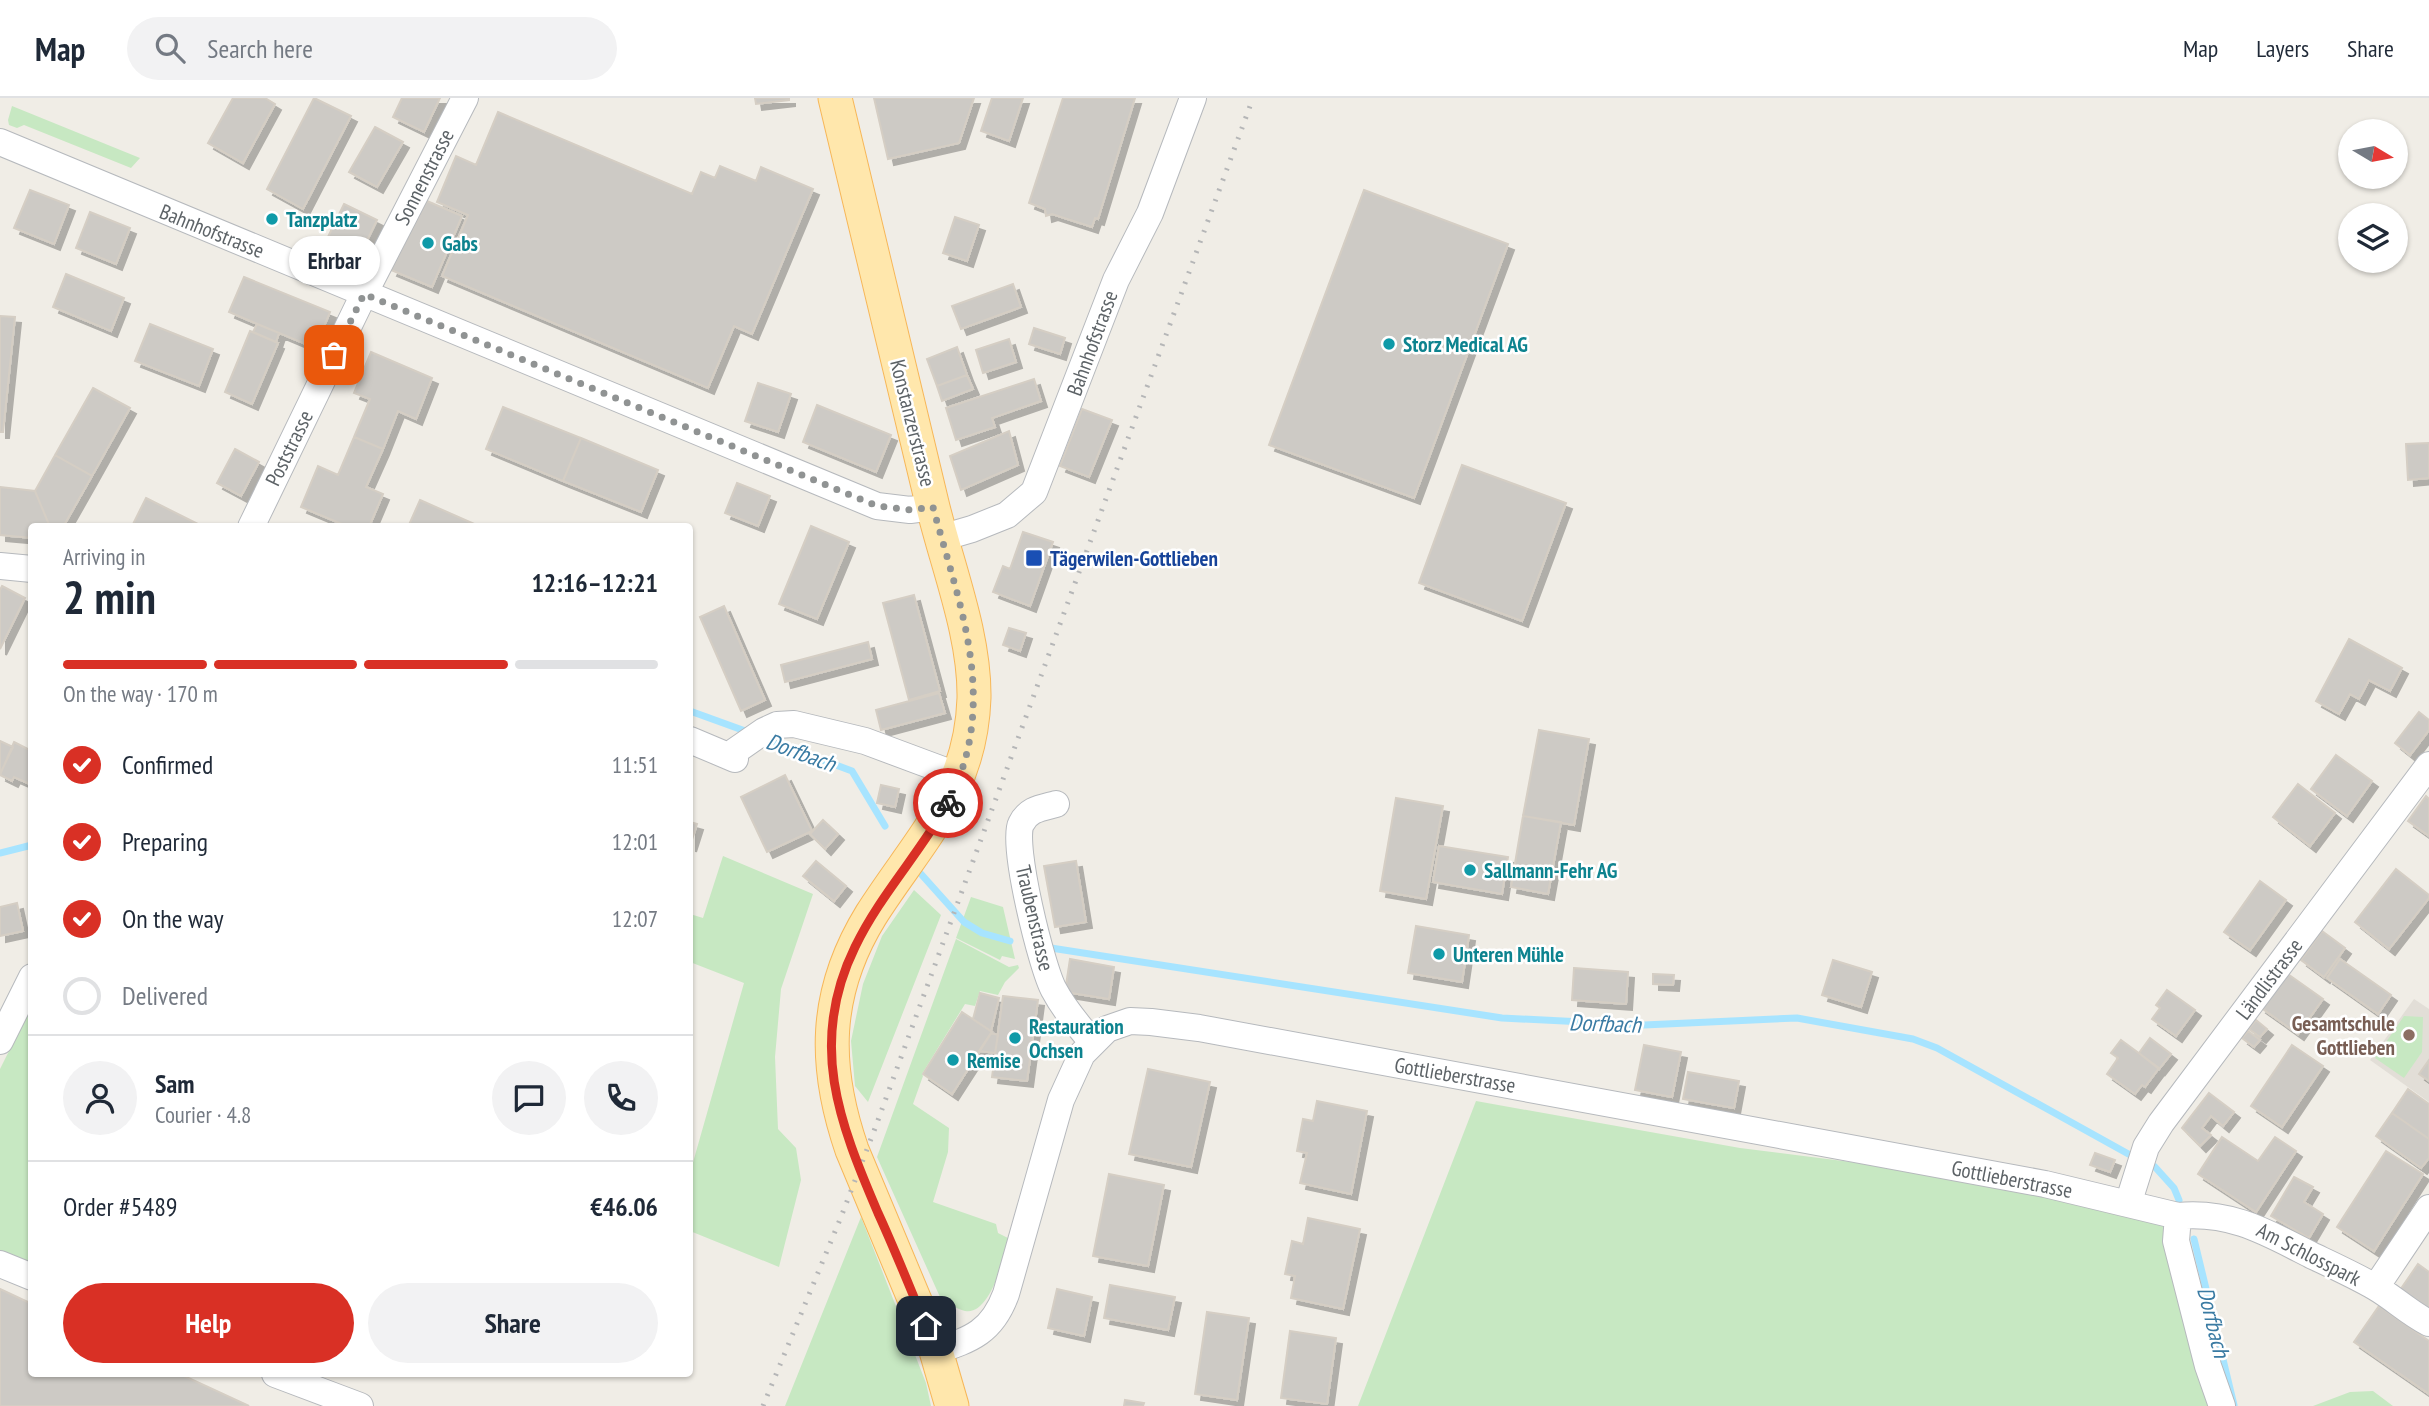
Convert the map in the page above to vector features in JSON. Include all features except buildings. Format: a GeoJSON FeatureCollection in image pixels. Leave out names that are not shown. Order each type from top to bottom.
{"type":"FeatureCollection","features":[{"type":"Feature","properties":{"kind":"main road","name":"Konstanzerstrasse"},"geometry":{"type":"LineString","coordinates":[[835,98],[973,665],[972,719],[959,776],[947,804],[871,916],[841,982],[831,1049],[834,1083],[852,1150],[936,1351],[952,1406]]}},
{"type":"Feature","properties":{"kind":"street","name":"Sonnenstrasse"},"geometry":{"type":"LineString","coordinates":[[364,294],[466,98]]}},
{"type":"Feature","properties":{"kind":"street","name":"Bahnhofstrasse"},"geometry":{"type":"LineString","coordinates":[[0,142],[877,506],[910,510],[937,522],[972,529],[1007,515],[1034,492],[1116,280],[1150,213],[1194,98]]}},
{"type":"Feature","properties":{"kind":"street","name":"Poststrasse"},"geometry":{"type":"LineString","coordinates":[[253,523],[364,294]]}},
{"type":"Feature","properties":{"kind":"street"},"geometry":{"type":"LineString","coordinates":[[0,566],[28,569]]}},
{"type":"Feature","properties":{"kind":"street"},"geometry":{"type":"LineString","coordinates":[[693,740],[744,747],[777,725],[794,724],[865,741],[959,776]]}},
{"type":"Feature","properties":{"kind":"street","name":"Ländlistrasse"},"geometry":{"type":"LineString","coordinates":[[2130,1194],[2146,1147],[2161,1124],[2429,765]]}},
{"type":"Feature","properties":{"kind":"street","name":"Traubenstrasse"},"geometry":{"type":"LineString","coordinates":[[1056,804],[1032,810],[1020,825],[1018,848],[1042,961],[1052,988],[1091,1042]]}},
{"type":"Feature","properties":{"kind":"street"},"geometry":{"type":"LineString","coordinates":[[0,1041],[28,985]]}},
{"type":"Feature","properties":{"kind":"street","name":"Gottlieberstrasse"},"geometry":{"type":"LineString","coordinates":[[936,1351],[980,1334],[996,1317],[1061,1100],[1075,1065],[1091,1042],[1107,1028],[1129,1021],[1199,1028],[2045,1184],[2130,1194],[2188,1215]]}},
{"type":"Feature","properties":{"kind":"street"},"geometry":{"type":"LineString","coordinates":[[2376,1287],[2429,1208]]}},
{"type":"Feature","properties":{"kind":"street"},"geometry":{"type":"LineString","coordinates":[[2188,1215],[2176,1241],[2208,1366],[2222,1406]]}},
{"type":"Feature","properties":{"kind":"street","name":"Am Schlosspark"},"geometry":{"type":"LineString","coordinates":[[2188,1215],[2222,1216],[2252,1224],[2376,1287],[2429,1323]]}},
{"type":"Feature","properties":{"kind":"street"},"geometry":{"type":"LineString","coordinates":[[0,1264],[28,1275]]}},
{"type":"Feature","properties":{"kind":"street"},"geometry":{"type":"LineString","coordinates":[[283,1377],[360,1406]]}},
{"type":"Feature","properties":{"kind":"shaded area","name":"Gesamtschule Gottlieben"},"geometry":{"type":"Polygon","coordinates":[[[2414,999],[2429,1009],[2429,1102],[2370,1060],[2414,999]]]}},
{"type":"Feature","properties":{"kind":"green space"},"geometry":{"type":"Polygon","coordinates":[[[12,106],[140,158],[131,168],[24,125],[17,128],[9,125],[12,106]]]}},
{"type":"Feature","properties":{"kind":"green space"},"geometry":{"type":"Polygon","coordinates":[[[723,856],[813,894],[781,989],[775,1057],[778,1129],[796,1148],[801,1180],[779,1267],[693,1232],[693,1162],[744,983],[693,963],[693,915],[703,918],[723,856]]]}},
{"type":"Feature","properties":{"kind":"green space"},"geometry":{"type":"Polygon","coordinates":[[[914,890],[941,915],[868,1102],[855,1086],[851,1041],[863,984],[882,936],[914,890]]]}},
{"type":"Feature","properties":{"kind":"green space"},"geometry":{"type":"Polygon","coordinates":[[[971,897],[1003,907],[1015,959],[1002,956],[1000,960],[956,938],[971,897]]]}},
{"type":"Feature","properties":{"kind":"green space"},"geometry":{"type":"Polygon","coordinates":[[[956,939],[1009,967],[1018,965],[1019,968],[1005,982],[998,995],[980,991],[975,1006],[965,1004],[922,1074],[913,1104],[949,1128],[948,1152],[933,1202],[996,1224],[998,1233],[1010,1239],[989,1295],[974,1310],[965,1311],[940,1297],[877,1157],[956,939]]]}},
{"type":"Feature","properties":{"kind":"green space"},"geometry":{"type":"Polygon","coordinates":[[[28,1013],[28,1262],[0,1251],[0,1069],[28,1013]]]}},
{"type":"Feature","properties":{"kind":"green space"},"geometry":{"type":"Polygon","coordinates":[[[2404,1016],[2423,1017],[2422,1052],[2404,1078],[2375,1058],[2404,1016]]]}},
{"type":"Feature","properties":{"kind":"green space"},"geometry":{"type":"Polygon","coordinates":[[[1476,1101],[1740,1148],[2079,1191],[2178,1216],[2224,1406],[1358,1406],[1476,1101]]]}},
{"type":"Feature","properties":{"kind":"green space"},"geometry":{"type":"Polygon","coordinates":[[[861,1217],[926,1383],[931,1406],[785,1406],[861,1217]]]}},
{"type":"Feature","properties":{"kind":"green space"},"geometry":{"type":"Polygon","coordinates":[[[2373,1391],[2393,1406],[2313,1406],[2350,1392],[2373,1391]]]}},
{"type":"Feature","properties":{"kind":"waterway","name":"Dorfbach"},"geometry":{"type":"LineString","coordinates":[[693,712],[748,732]]}},
{"type":"Feature","properties":{"kind":"waterway","name":"Dorfbach"},"geometry":{"type":"LineString","coordinates":[[766,739],[852,771],[885,826]]}},
{"type":"Feature","properties":{"kind":"waterway","name":"Dorfbach"},"geometry":{"type":"LineString","coordinates":[[0,853],[28,846]]}},
{"type":"Feature","properties":{"kind":"waterway","name":"Dorfbach"},"geometry":{"type":"LineString","coordinates":[[921,874],[964,922],[982,933],[1010,941]]}},
{"type":"Feature","properties":{"kind":"waterway","name":"Dorfbach"},"geometry":{"type":"LineString","coordinates":[[1051,948],[1502,1018],[1644,1025],[1797,1018],[1913,1039],[1937,1048],[2132,1156]]}},
{"type":"Feature","properties":{"kind":"waterway","name":"Dorfbach"},"geometry":{"type":"LineString","coordinates":[[2155,1167],[2174,1188],[2179,1200]]}},
{"type":"Feature","properties":{"kind":"waterway","name":"Dorfbach"},"geometry":{"type":"LineString","coordinates":[[2194,1239],[2234,1405]]}},
{"type":"Feature","properties":{"kind":"railway"},"geometry":{"type":"LineString","coordinates":[[763,1406],[874,1131],[1253,98]]}},
{"type":"Feature","properties":{"kind":"way so far"},"geometry":{"type":"LineString","coordinates":[[334,355],[364,294],[877,506],[899,510],[933,507],[970,646],[974,682],[970,734],[964,763],[948,803]]}},
{"type":"Feature","properties":{"kind":"place","name":"Tanzplatz"},"geometry":{"type":"Point","coordinates":[272,219]}},
{"type":"Feature","properties":{"kind":"place","name":"Gabs"},"geometry":{"type":"Point","coordinates":[428,243]}},
{"type":"Feature","properties":{"kind":"place","name":"Storz Medical AG"},"geometry":{"type":"Point","coordinates":[1389,344]}},
{"type":"Feature","properties":{"kind":"place","name":"Ehrbar"},"geometry":{"type":"Point","coordinates":[334,355]}},
{"type":"Feature","properties":{"kind":"place","name":"Tägerwilen-Gottlieben"},"geometry":{"type":"Point","coordinates":[1034,558]}},
{"type":"Feature","properties":{"kind":"place","name":"Sallmann-Fehr AG"},"geometry":{"type":"Point","coordinates":[1470,870]}},
{"type":"Feature","properties":{"kind":"place","name":"Unteren Mühle"},"geometry":{"type":"Point","coordinates":[1439,954]}},
{"type":"Feature","properties":{"kind":"place","name":"Gesamtschule Gottlieben"},"geometry":{"type":"Point","coordinates":[2409,1035]}},
{"type":"Feature","properties":{"kind":"place","name":"Restauration Ochsen"},"geometry":{"type":"Point","coordinates":[1015,1038]}},
{"type":"Feature","properties":{"kind":"place","name":"Remise"},"geometry":{"type":"Point","coordinates":[953,1060]}},
{"type":"Feature","properties":{"kind":"route"},"geometry":{"type":"LineString","coordinates":[[926,1326],[846,1133],[834,1083],[831,1049],[841,982],[854,949],[871,916],[948,803]]}}]}
